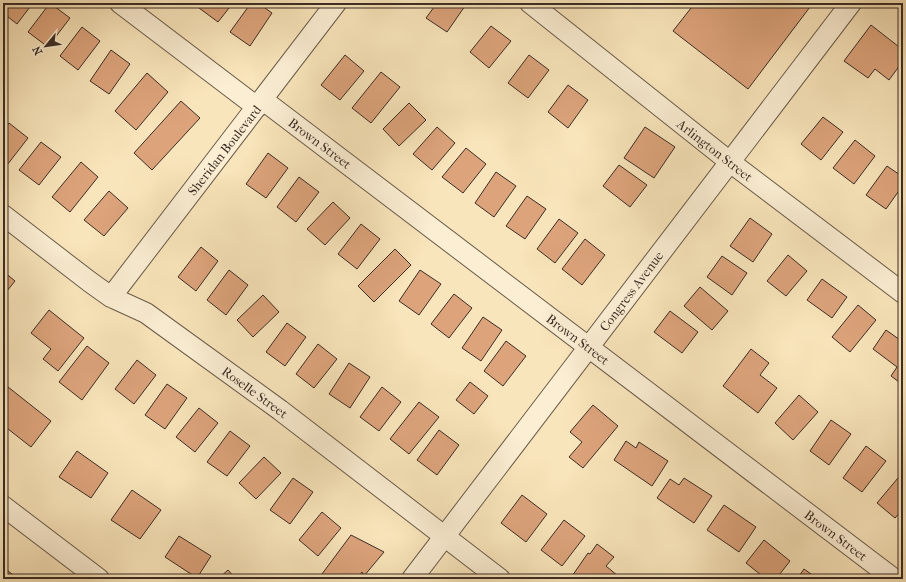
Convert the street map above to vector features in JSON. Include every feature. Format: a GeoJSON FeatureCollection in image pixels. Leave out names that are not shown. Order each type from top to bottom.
{"type":"FeatureCollection","features":[{"type":"Feature","properties":{"kind":"street","name":"Brown Street"},"geometry":{"type":"LineString","coordinates":[[120,3],[260,103],[589,347],[894,579]]}},
{"type":"Feature","properties":{"kind":"street","name":"Sheridan Boulevard"},"geometry":{"type":"LineString","coordinates":[[111,297],[336,3]]}},
{"type":"Feature","properties":{"kind":"street","name":"Arlington Street"},"geometry":{"type":"LineString","coordinates":[[530,3],[730,162],[903,293]]}},
{"type":"Feature","properties":{"kind":"street","name":"Congress Avenue"},"geometry":{"type":"LineString","coordinates":[[412,579],[851,3]]}},
{"type":"Feature","properties":{"kind":"street","name":"Roselle Street"},"geometry":{"type":"LineString","coordinates":[[3,215],[111,297],[146,313],[280,410],[500,579]]}},
{"type":"Feature","properties":{"kind":"street"},"geometry":{"type":"LineString","coordinates":[[3,506],[99,579]]}},
{"type":"Feature","properties":{"kind":"building"},"geometry":{"type":"Polygon","coordinates":[[[3,3],[33,3],[17,24],[3,13],[3,3]]]}},
{"type":"Feature","properties":{"kind":"building"},"geometry":{"type":"Polygon","coordinates":[[[50,3],[70,18],[48,47],[28,32],[50,3]]]}},
{"type":"Feature","properties":{"kind":"building"},"geometry":{"type":"Polygon","coordinates":[[[196,3],[233,3],[218,22],[195,5],[196,3]]]}},
{"type":"Feature","properties":{"kind":"building"},"geometry":{"type":"Polygon","coordinates":[[[251,3],[258,3],[272,13],[250,46],[230,32],[251,3]]]}},
{"type":"Feature","properties":{"kind":"building"},"geometry":{"type":"Polygon","coordinates":[[[437,3],[462,3],[465,6],[447,32],[426,18],[437,3]]]}},
{"type":"Feature","properties":{"kind":"building"},"geometry":{"type":"Polygon","coordinates":[[[695,3],[813,3],[748,89],[673,31],[695,3]]]}},
{"type":"Feature","properties":{"kind":"building"},"geometry":{"type":"Polygon","coordinates":[[[871,25],[903,50],[903,61],[889,80],[875,69],[868,78],[844,61],[871,25]]]}},
{"type":"Feature","properties":{"kind":"building"},"geometry":{"type":"Polygon","coordinates":[[[491,26],[511,41],[489,68],[470,52],[491,26]]]}},
{"type":"Feature","properties":{"kind":"building"},"geometry":{"type":"Polygon","coordinates":[[[82,27],[100,41],[78,70],[60,56],[82,27]]]}},
{"type":"Feature","properties":{"kind":"building"},"geometry":{"type":"Polygon","coordinates":[[[111,50],[130,64],[109,94],[90,81],[111,50]]]}},
{"type":"Feature","properties":{"kind":"building"},"geometry":{"type":"Polygon","coordinates":[[[345,55],[364,71],[340,100],[321,85],[345,55]]]}},
{"type":"Feature","properties":{"kind":"building"},"geometry":{"type":"Polygon","coordinates":[[[529,55],[549,70],[528,98],[508,83],[529,55]]]}},
{"type":"Feature","properties":{"kind":"building"},"geometry":{"type":"Polygon","coordinates":[[[381,72],[400,87],[371,123],[352,108],[381,72]]]}},
{"type":"Feature","properties":{"kind":"building"},"geometry":{"type":"Polygon","coordinates":[[[147,73],[168,92],[136,130],[115,111],[147,73]]]}},
{"type":"Feature","properties":{"kind":"building"},"geometry":{"type":"Polygon","coordinates":[[[568,85],[588,100],[568,128],[548,112],[568,85]]]}},
{"type":"Feature","properties":{"kind":"building"},"geometry":{"type":"Polygon","coordinates":[[[181,101],[200,118],[152,170],[134,153],[181,101]]]}},
{"type":"Feature","properties":{"kind":"building"},"geometry":{"type":"Polygon","coordinates":[[[409,103],[426,120],[399,146],[383,129],[409,103]]]}},
{"type":"Feature","properties":{"kind":"building"},"geometry":{"type":"Polygon","coordinates":[[[823,117],[843,132],[821,160],[801,144],[823,117]]]}},
{"type":"Feature","properties":{"kind":"building"},"geometry":{"type":"Polygon","coordinates":[[[9,123],[28,138],[4,169],[3,131],[9,123]]]}},
{"type":"Feature","properties":{"kind":"building"},"geometry":{"type":"Polygon","coordinates":[[[437,127],[455,143],[432,170],[413,154],[437,127]]]}},
{"type":"Feature","properties":{"kind":"building"},"geometry":{"type":"Polygon","coordinates":[[[645,127],[675,147],[654,178],[624,158],[645,127]]]}},
{"type":"Feature","properties":{"kind":"building"},"geometry":{"type":"Polygon","coordinates":[[[855,140],[875,156],[854,184],[833,168],[855,140]]]}},
{"type":"Feature","properties":{"kind":"building"},"geometry":{"type":"Polygon","coordinates":[[[41,142],[61,157],[39,185],[19,170],[41,142]]]}},
{"type":"Feature","properties":{"kind":"building"},"geometry":{"type":"Polygon","coordinates":[[[466,148],[486,164],[463,193],[442,177],[466,148]]]}},
{"type":"Feature","properties":{"kind":"building"},"geometry":{"type":"Polygon","coordinates":[[[268,153],[288,168],[266,198],[246,184],[268,153]]]}},
{"type":"Feature","properties":{"kind":"building"},"geometry":{"type":"Polygon","coordinates":[[[81,162],[98,177],[70,212],[52,197],[81,162]]]}},
{"type":"Feature","properties":{"kind":"building"},"geometry":{"type":"Polygon","coordinates":[[[619,165],[647,185],[630,207],[603,186],[619,165]]]}},
{"type":"Feature","properties":{"kind":"building"},"geometry":{"type":"Polygon","coordinates":[[[887,166],[903,177],[903,185],[886,209],[866,195],[887,166]]]}},
{"type":"Feature","properties":{"kind":"building"},"geometry":{"type":"Polygon","coordinates":[[[496,172],[516,186],[494,217],[475,203],[496,172]]]}},
{"type":"Feature","properties":{"kind":"building"},"geometry":{"type":"Polygon","coordinates":[[[299,177],[319,192],[296,222],[277,207],[299,177]]]}},
{"type":"Feature","properties":{"kind":"building"},"geometry":{"type":"Polygon","coordinates":[[[109,191],[128,208],[104,236],[84,220],[109,191]]]}},
{"type":"Feature","properties":{"kind":"building"},"geometry":{"type":"Polygon","coordinates":[[[527,196],[546,209],[525,239],[506,226],[527,196]]]}},
{"type":"Feature","properties":{"kind":"building"},"geometry":{"type":"Polygon","coordinates":[[[333,202],[350,218],[325,245],[307,229],[333,202]]]}},
{"type":"Feature","properties":{"kind":"building"},"geometry":{"type":"Polygon","coordinates":[[[750,218],[772,234],[753,262],[730,246],[750,218]]]}},
{"type":"Feature","properties":{"kind":"building"},"geometry":{"type":"Polygon","coordinates":[[[559,219],[578,233],[555,263],[537,249],[559,219]]]}},
{"type":"Feature","properties":{"kind":"building"},"geometry":{"type":"Polygon","coordinates":[[[361,224],[380,239],[357,269],[338,254],[361,224]]]}},
{"type":"Feature","properties":{"kind":"building"},"geometry":{"type":"Polygon","coordinates":[[[585,239],[605,255],[582,285],[562,269],[585,239]]]}},
{"type":"Feature","properties":{"kind":"building"},"geometry":{"type":"Polygon","coordinates":[[[201,247],[218,261],[196,291],[178,277],[201,247]]]}},
{"type":"Feature","properties":{"kind":"building"},"geometry":{"type":"Polygon","coordinates":[[[395,249],[411,265],[374,302],[358,286],[395,249]]]}},
{"type":"Feature","properties":{"kind":"building"},"geometry":{"type":"Polygon","coordinates":[[[788,255],[807,271],[786,296],[767,281],[788,255]]]}},
{"type":"Feature","properties":{"kind":"building"},"geometry":{"type":"Polygon","coordinates":[[[722,256],[747,273],[732,295],[707,277],[722,256]]]}},
{"type":"Feature","properties":{"kind":"building"},"geometry":{"type":"Polygon","coordinates":[[[229,270],[248,285],[226,315],[207,300],[229,270]]]}},
{"type":"Feature","properties":{"kind":"building"},"geometry":{"type":"Polygon","coordinates":[[[420,270],[441,284],[419,315],[399,301],[420,270]]]}},
{"type":"Feature","properties":{"kind":"building"},"geometry":{"type":"Polygon","coordinates":[[[3,271],[15,281],[3,296],[3,271]]]}},
{"type":"Feature","properties":{"kind":"building"},"geometry":{"type":"Polygon","coordinates":[[[822,279],[847,297],[832,318],[807,300],[822,279]]]}},
{"type":"Feature","properties":{"kind":"building"},"geometry":{"type":"Polygon","coordinates":[[[700,287],[728,311],[712,330],[684,306],[700,287]]]}},
{"type":"Feature","properties":{"kind":"building"},"geometry":{"type":"Polygon","coordinates":[[[454,294],[472,308],[449,338],[431,324],[454,294]]]}},
{"type":"Feature","properties":{"kind":"building"},"geometry":{"type":"Polygon","coordinates":[[[263,295],[279,312],[253,337],[237,320],[263,295]]]}},
{"type":"Feature","properties":{"kind":"building"},"geometry":{"type":"Polygon","coordinates":[[[858,305],[876,320],[850,352],[832,337],[858,305]]]}},
{"type":"Feature","properties":{"kind":"building"},"geometry":{"type":"Polygon","coordinates":[[[49,310],[84,338],[58,371],[43,359],[51,349],[31,333],[49,310]]]}},
{"type":"Feature","properties":{"kind":"building"},"geometry":{"type":"Polygon","coordinates":[[[670,311],[698,332],[682,353],[654,332],[670,311]]]}},
{"type":"Feature","properties":{"kind":"building"},"geometry":{"type":"Polygon","coordinates":[[[483,317],[502,330],[481,361],[462,348],[483,317]]]}},
{"type":"Feature","properties":{"kind":"building"},"geometry":{"type":"Polygon","coordinates":[[[287,323],[306,337],[285,366],[266,352],[287,323]]]}},
{"type":"Feature","properties":{"kind":"building"},"geometry":{"type":"Polygon","coordinates":[[[886,330],[903,342],[903,385],[891,376],[897,367],[873,349],[886,330]]]}},
{"type":"Feature","properties":{"kind":"building"},"geometry":{"type":"Polygon","coordinates":[[[506,341],[526,356],[503,386],[484,371],[506,341]]]}},
{"type":"Feature","properties":{"kind":"building"},"geometry":{"type":"Polygon","coordinates":[[[318,344],[337,359],[314,388],[296,374],[318,344]]]}},
{"type":"Feature","properties":{"kind":"building"},"geometry":{"type":"Polygon","coordinates":[[[87,346],[109,363],[82,400],[59,382],[87,346]]]}},
{"type":"Feature","properties":{"kind":"building"},"geometry":{"type":"Polygon","coordinates":[[[751,349],[769,363],[760,375],[777,388],[758,413],[723,386],[751,349]]]}},
{"type":"Feature","properties":{"kind":"building"},"geometry":{"type":"Polygon","coordinates":[[[137,360],[156,375],[134,404],[115,389],[137,360]]]}},
{"type":"Feature","properties":{"kind":"building"},"geometry":{"type":"Polygon","coordinates":[[[349,363],[370,377],[350,408],[329,394],[349,363]]]}},
{"type":"Feature","properties":{"kind":"building"},"geometry":{"type":"Polygon","coordinates":[[[470,382],[488,396],[474,414],[456,400],[470,382]]]}},
{"type":"Feature","properties":{"kind":"building"},"geometry":{"type":"Polygon","coordinates":[[[3,383],[51,421],[31,447],[3,425],[3,383]]]}},
{"type":"Feature","properties":{"kind":"building"},"geometry":{"type":"Polygon","coordinates":[[[167,384],[187,398],[165,429],[145,415],[167,384]]]}},
{"type":"Feature","properties":{"kind":"building"},"geometry":{"type":"Polygon","coordinates":[[[382,387],[401,402],[379,431],[360,417],[382,387]]]}},
{"type":"Feature","properties":{"kind":"building"},"geometry":{"type":"Polygon","coordinates":[[[799,395],[818,412],[793,440],[775,423],[799,395]]]}},
{"type":"Feature","properties":{"kind":"building"},"geometry":{"type":"Polygon","coordinates":[[[419,402],[439,417],[409,454],[390,439],[419,402]]]}},
{"type":"Feature","properties":{"kind":"building"},"geometry":{"type":"Polygon","coordinates":[[[593,405],[618,426],[583,468],[569,457],[582,442],[570,432],[593,405]]]}},
{"type":"Feature","properties":{"kind":"building"},"geometry":{"type":"Polygon","coordinates":[[[199,408],[218,423],[195,452],[176,437],[199,408]]]}},
{"type":"Feature","properties":{"kind":"building"},"geometry":{"type":"Polygon","coordinates":[[[831,420],[851,434],[829,465],[810,451],[831,420]]]}},
{"type":"Feature","properties":{"kind":"building"},"geometry":{"type":"Polygon","coordinates":[[[439,430],[459,445],[437,475],[417,460],[439,430]]]}},
{"type":"Feature","properties":{"kind":"building"},"geometry":{"type":"Polygon","coordinates":[[[230,431],[250,446],[227,476],[207,462],[230,431]]]}},
{"type":"Feature","properties":{"kind":"building"},"geometry":{"type":"Polygon","coordinates":[[[626,441],[636,448],[639,442],[668,461],[652,486],[614,460],[626,441]]]}},
{"type":"Feature","properties":{"kind":"building"},"geometry":{"type":"Polygon","coordinates":[[[866,446],[886,461],[862,492],[843,478],[866,446]]]}},
{"type":"Feature","properties":{"kind":"building"},"geometry":{"type":"Polygon","coordinates":[[[77,451],[108,473],[91,498],[59,477],[77,451]]]}},
{"type":"Feature","properties":{"kind":"building"},"geometry":{"type":"Polygon","coordinates":[[[264,457],[281,473],[256,499],[239,483],[264,457]]]}},
{"type":"Feature","properties":{"kind":"building"},"geometry":{"type":"Polygon","coordinates":[[[903,472],[903,509],[895,518],[877,503],[903,472]]]}},
{"type":"Feature","properties":{"kind":"building"},"geometry":{"type":"Polygon","coordinates":[[[293,478],[313,492],[290,524],[270,510],[293,478]]]}},
{"type":"Feature","properties":{"kind":"building"},"geometry":{"type":"Polygon","coordinates":[[[684,478],[712,496],[694,523],[657,498],[670,479],[679,485],[684,478]]]}},
{"type":"Feature","properties":{"kind":"building"},"geometry":{"type":"Polygon","coordinates":[[[132,490],[161,510],[140,539],[111,520],[132,490]]]}},
{"type":"Feature","properties":{"kind":"building"},"geometry":{"type":"Polygon","coordinates":[[[522,495],[547,514],[526,542],[501,523],[522,495]]]}},
{"type":"Feature","properties":{"kind":"building"},"geometry":{"type":"Polygon","coordinates":[[[724,505],[756,527],[739,552],[707,530],[724,505]]]}},
{"type":"Feature","properties":{"kind":"building"},"geometry":{"type":"Polygon","coordinates":[[[322,512],[341,528],[318,556],[299,540],[322,512]]]}},
{"type":"Feature","properties":{"kind":"building"},"geometry":{"type":"Polygon","coordinates":[[[564,520],[585,536],[562,566],[541,550],[564,520]]]}},
{"type":"Feature","properties":{"kind":"building"},"geometry":{"type":"Polygon","coordinates":[[[351,535],[384,552],[364,576],[362,572],[357,579],[320,579],[319,578],[351,535]]]}},
{"type":"Feature","properties":{"kind":"building"},"geometry":{"type":"Polygon","coordinates":[[[179,536],[211,556],[197,578],[165,557],[179,536]]]}},
{"type":"Feature","properties":{"kind":"building"},"geometry":{"type":"Polygon","coordinates":[[[764,540],[790,561],[776,579],[766,579],[746,563],[764,540]]]}},
{"type":"Feature","properties":{"kind":"building"},"geometry":{"type":"Polygon","coordinates":[[[597,544],[614,557],[606,566],[618,576],[616,579],[570,579],[588,553],[590,554],[597,544]]]}},
{"type":"Feature","properties":{"kind":"building"},"geometry":{"type":"Polygon","coordinates":[[[3,567],[12,574],[8,579],[3,579],[3,567]]]}},
{"type":"Feature","properties":{"kind":"building"},"geometry":{"type":"Polygon","coordinates":[[[804,569],[818,579],[797,579],[804,569]]]}},
{"type":"Feature","properties":{"kind":"building"},"geometry":{"type":"Polygon","coordinates":[[[228,570],[236,579],[218,579],[228,570]]]}}]}
